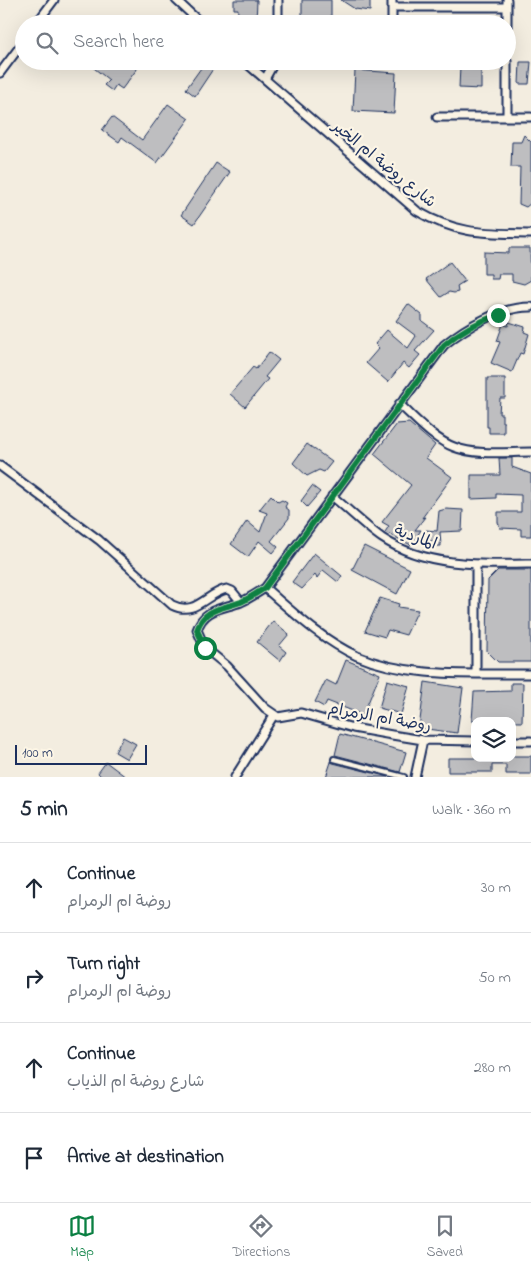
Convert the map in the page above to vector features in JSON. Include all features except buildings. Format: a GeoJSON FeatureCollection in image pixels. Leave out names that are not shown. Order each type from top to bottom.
{"type":"FeatureCollection","features":[{"type":"Feature","properties":{"kind":"street"},"geometry":{"type":"LineString","coordinates":[[43,15],[54,0]]}},
{"type":"Feature","properties":{"kind":"street"},"geometry":{"type":"LineString","coordinates":[[176,0],[192,15]]}},
{"type":"Feature","properties":{"kind":"street"},"geometry":{"type":"LineString","coordinates":[[278,0],[278,15]]}},
{"type":"Feature","properties":{"kind":"street"},"geometry":{"type":"LineString","coordinates":[[392,4],[507,4]]}},
{"type":"Feature","properties":{"kind":"street"},"geometry":{"type":"LineString","coordinates":[[0,73],[15,53]]}},
{"type":"Feature","properties":{"kind":"street","name":"شارع روضة ام الخير"},"geometry":{"type":"LineString","coordinates":[[254,70],[396,195],[440,224],[460,230],[486,233],[531,234]]}},
{"type":"Feature","properties":{"kind":"street"},"geometry":{"type":"LineString","coordinates":[[264,79],[270,70]]}},
{"type":"Feature","properties":{"kind":"street"},"geometry":{"type":"LineString","coordinates":[[507,70],[507,117]]}},
{"type":"Feature","properties":{"kind":"street"},"geometry":{"type":"LineString","coordinates":[[437,117],[531,117]]}},
{"type":"Feature","properties":{"kind":"street"},"geometry":{"type":"LineString","coordinates":[[235,777],[274,715],[265,708],[236,674],[205,648],[198,635],[198,626],[208,613],[217,608],[241,602],[265,588],[429,362],[444,345],[460,331],[478,322],[518,307],[531,307]]}},
{"type":"Feature","properties":{"kind":"street"},"geometry":{"type":"LineString","coordinates":[[399,404],[442,440],[454,447],[489,452],[531,452]]}},
{"type":"Feature","properties":{"kind":"street"},"geometry":{"type":"LineString","coordinates":[[0,466],[99,540],[172,605],[184,609],[194,607],[227,589],[232,591],[241,602]]}},
{"type":"Feature","properties":{"kind":"street","name":"الماردية"},"geometry":{"type":"LineString","coordinates":[[332,496],[381,537],[400,548],[420,556],[476,565],[531,564]]}},
{"type":"Feature","properties":{"kind":"street"},"geometry":{"type":"LineString","coordinates":[[476,565],[476,673]]}},
{"type":"Feature","properties":{"kind":"street"},"geometry":{"type":"LineString","coordinates":[[265,588],[321,634],[357,656],[394,667],[430,673],[531,674]]}},
{"type":"Feature","properties":{"kind":"street","name":"روضة ام الرمرام"},"geometry":{"type":"LineString","coordinates":[[274,715],[282,717],[301,713],[352,728],[423,740],[471,741]]}},
{"type":"Feature","properties":{"kind":"street"},"geometry":{"type":"LineString","coordinates":[[414,777],[423,740]]}},
{"type":"Feature","properties":{"kind":"street"},"geometry":{"type":"LineString","coordinates":[[516,741],[531,741]]}},
{"type":"Feature","properties":{"kind":"lane"},"geometry":{"type":"LineString","coordinates":[[334,759],[404,777]]}},
{"type":"Feature","properties":{"kind":"route"},"geometry":{"type":"LineString","coordinates":[[205,648],[199,640],[197,630],[204,616],[217,608],[250,598],[265,588],[429,362],[460,331],[498,315]]}}]}
